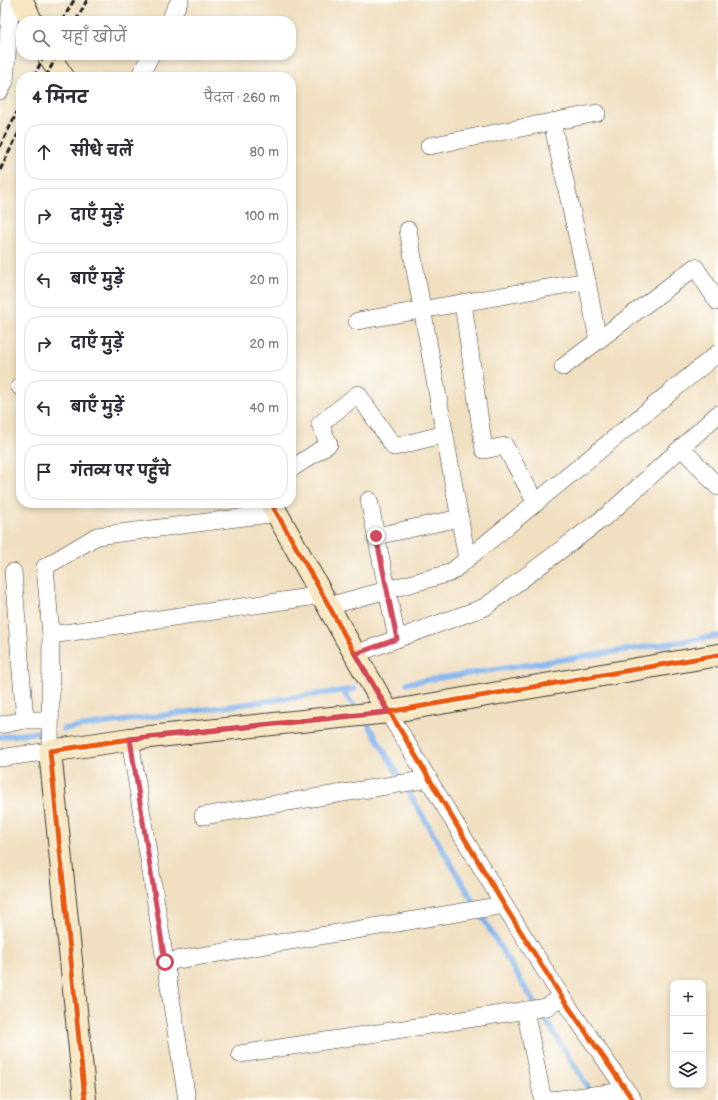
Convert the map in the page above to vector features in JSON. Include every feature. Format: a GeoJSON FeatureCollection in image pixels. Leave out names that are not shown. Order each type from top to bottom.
{"type":"FeatureCollection","features":[{"type":"Feature","properties":{"kind":"street"},"geometry":{"type":"LineString","coordinates":[[0,91],[5,81],[11,0]]}},
{"type":"Feature","properties":{"kind":"street"},"geometry":{"type":"LineString","coordinates":[[22,0],[29,16]]}},
{"type":"Feature","properties":{"kind":"street"},"geometry":{"type":"LineString","coordinates":[[172,16],[180,0]]}},
{"type":"Feature","properties":{"kind":"street"},"geometry":{"type":"LineString","coordinates":[[51,60],[60,72]]}},
{"type":"Feature","properties":{"kind":"street"},"geometry":{"type":"LineString","coordinates":[[142,72],[148,60]]}},
{"type":"Feature","properties":{"kind":"street"},"geometry":{"type":"LineString","coordinates":[[429,146],[597,114]]}},
{"type":"Feature","properties":{"kind":"street"},"geometry":{"type":"LineString","coordinates":[[552,122],[587,282],[598,341]]}},
{"type":"Feature","properties":{"kind":"street"},"geometry":{"type":"LineString","coordinates":[[408,230],[467,559]]}},
{"type":"Feature","properties":{"kind":"street"},"geometry":{"type":"LineString","coordinates":[[563,368],[695,267],[718,302]]}},
{"type":"Feature","properties":{"kind":"street"},"geometry":{"type":"LineString","coordinates":[[357,322],[587,282]]}},
{"type":"Feature","properties":{"kind":"street"},"geometry":{"type":"LineString","coordinates":[[462,303],[484,450],[505,446],[536,503]]}},
{"type":"Feature","properties":{"kind":"street"},"geometry":{"type":"LineString","coordinates":[[51,635],[326,600],[387,590],[450,573],[718,353]]}},
{"type":"Feature","properties":{"kind":"street"},"geometry":{"type":"LineString","coordinates":[[296,466],[329,444],[320,424],[358,394],[394,447],[445,434]]}},
{"type":"Feature","properties":{"kind":"street"},"geometry":{"type":"LineString","coordinates":[[355,654],[485,607],[610,513],[718,414]]}},
{"type":"Feature","properties":{"kind":"street"},"geometry":{"type":"LineString","coordinates":[[682,448],[718,487]]}},
{"type":"Feature","properties":{"kind":"street"},"geometry":{"type":"LineString","coordinates":[[369,500],[397,639]]}},
{"type":"Feature","properties":{"kind":"street"},"geometry":{"type":"LineString","coordinates":[[85,1100],[50,751],[51,635],[45,567],[97,536],[274,508],[388,712],[504,905],[561,996],[629,1096]]}},
{"type":"Feature","properties":{"kind":"street"},"geometry":{"type":"LineString","coordinates":[[376,536],[460,518]]}},
{"type":"Feature","properties":{"kind":"street"},"geometry":{"type":"LineString","coordinates":[[13,572],[25,720]]}},
{"type":"Feature","properties":{"kind":"street"},"geometry":{"type":"LineString","coordinates":[[0,758],[130,739],[388,712],[718,655]]}},
{"type":"Feature","properties":{"kind":"street"},"geometry":{"type":"LineString","coordinates":[[0,725],[25,720],[50,720]]}},
{"type":"Feature","properties":{"kind":"street"},"geometry":{"type":"LineString","coordinates":[[130,739],[187,1100]]}},
{"type":"Feature","properties":{"kind":"street"},"geometry":{"type":"LineString","coordinates":[[203,816],[429,779]]}},
{"type":"Feature","properties":{"kind":"street"},"geometry":{"type":"LineString","coordinates":[[165,962],[504,905]]}},
{"type":"Feature","properties":{"kind":"street"},"geometry":{"type":"LineString","coordinates":[[240,1054],[547,1007],[561,996]]}},
{"type":"Feature","properties":{"kind":"street"},"geometry":{"type":"LineString","coordinates":[[525,1010],[543,1100]]}},
{"type":"Feature","properties":{"kind":"street"},"geometry":{"type":"LineString","coordinates":[[551,1100],[629,1096]]}},
{"type":"Feature","properties":{"kind":"waterway"},"geometry":{"type":"LineString","coordinates":[[407,683],[718,636]]}},
{"type":"Feature","properties":{"kind":"waterway"},"geometry":{"type":"LineString","coordinates":[[63,729],[355,689]]}},
{"type":"Feature","properties":{"kind":"waterway"},"geometry":{"type":"LineString","coordinates":[[343,691],[357,710]]}},
{"type":"Feature","properties":{"kind":"waterway"},"geometry":{"type":"LineString","coordinates":[[365,720],[509,962],[591,1092]]}},
{"type":"Feature","properties":{"kind":"waterway"},"geometry":{"type":"LineString","coordinates":[[0,737],[39,732]]}},
{"type":"Feature","properties":{"kind":"railway"},"geometry":{"type":"LineString","coordinates":[[65,16],[74,0]]}},
{"type":"Feature","properties":{"kind":"railway"},"geometry":{"type":"LineString","coordinates":[[79,16],[87,0]]}},
{"type":"Feature","properties":{"kind":"railway"},"geometry":{"type":"LineString","coordinates":[[36,72],[42,60]]}},
{"type":"Feature","properties":{"kind":"railway"},"geometry":{"type":"LineString","coordinates":[[48,72],[54,60]]}},
{"type":"Feature","properties":{"kind":"railway"},"geometry":{"type":"LineString","coordinates":[[0,147],[16,114]]}},
{"type":"Feature","properties":{"kind":"railway"},"geometry":{"type":"LineString","coordinates":[[0,170],[16,138]]}},
{"type":"Feature","properties":{"kind":"cycle path"},"geometry":{"type":"LineString","coordinates":[[274,508],[350,645],[504,905],[561,996],[633,1100]]}},
{"type":"Feature","properties":{"kind":"cycle path"},"geometry":{"type":"LineString","coordinates":[[85,1100],[50,751],[130,739],[388,712],[718,655]]}},
{"type":"Feature","properties":{"kind":"route"},"geometry":{"type":"LineString","coordinates":[[165,962],[130,739],[388,712],[355,654],[397,639],[376,536]]}}]}
